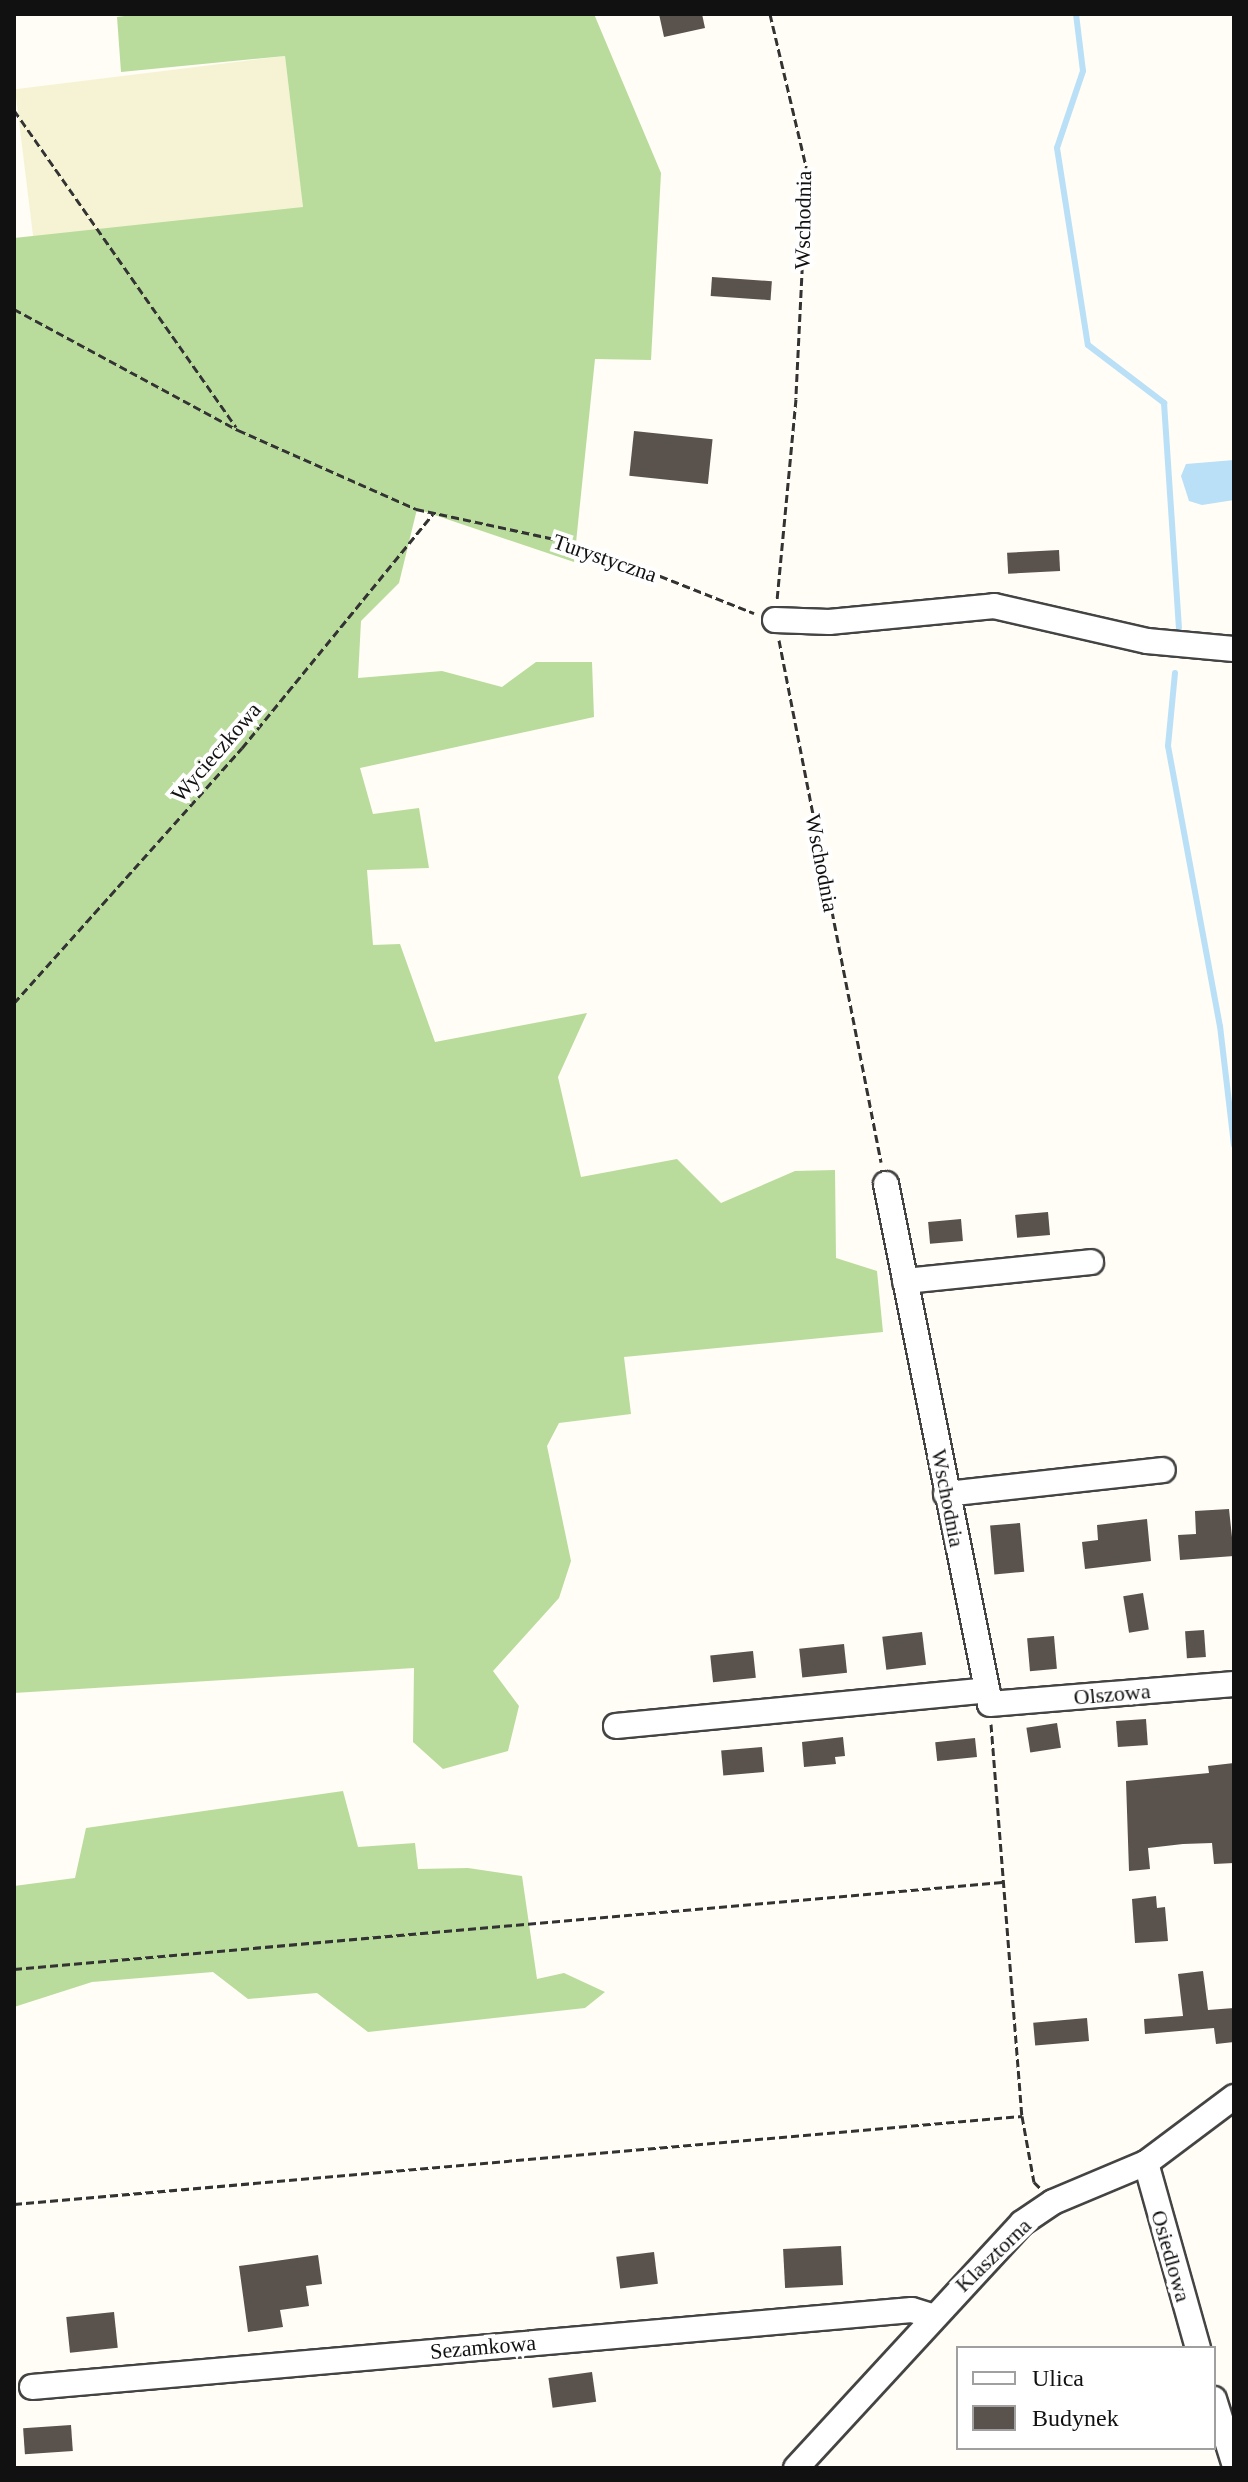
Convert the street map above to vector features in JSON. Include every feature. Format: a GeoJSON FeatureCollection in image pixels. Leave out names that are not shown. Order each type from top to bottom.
{"type":"FeatureCollection","features":[{"type":"Feature","properties":{"kind":"street"},"geometry":{"type":"LineString","coordinates":[[775,620],[829,622],[994,606],[1147,641],[1234,649]]}},
{"type":"Feature","properties":{"kind":"street","name":"Wschodnia"},"geometry":{"type":"LineString","coordinates":[[886,1184],[989,1697]]}},
{"type":"Feature","properties":{"kind":"street"},"geometry":{"type":"LineString","coordinates":[[905,1281],[1091,1262]]}},
{"type":"Feature","properties":{"kind":"street"},"geometry":{"type":"LineString","coordinates":[[946,1494],[1163,1470]]}},
{"type":"Feature","properties":{"kind":"street","name":"Olszowa"},"geometry":{"type":"LineString","coordinates":[[616,1726],[989,1697],[1234,1684]]}},
{"type":"Feature","properties":{"kind":"street","name":"Klasztorna"},"geometry":{"type":"LineString","coordinates":[[796,2468],[932,2316],[1022,2223],[1053,2202],[1146,2163],[1234,2097]]}},
{"type":"Feature","properties":{"kind":"street","name":"Osiedlowa"},"geometry":{"type":"LineString","coordinates":[[1146,2163],[1197,2346]]}},
{"type":"Feature","properties":{"kind":"street","name":"Sezamkowa"},"geometry":{"type":"LineString","coordinates":[[32,2387],[912,2310],[932,2316]]}},
{"type":"Feature","properties":{"kind":"street"},"geometry":{"type":"LineString","coordinates":[[1216,2405],[1234,2463]]}},
{"type":"Feature","properties":{"kind":"path","name":"Wschodnia"},"geometry":{"type":"LineString","coordinates":[[770,14],[807,170],[796,399],[775,620],[886,1184]]}},
{"type":"Feature","properties":{"kind":"path"},"geometry":{"type":"LineString","coordinates":[[14,110],[238,430]]}},
{"type":"Feature","properties":{"kind":"path","name":"Turystyczna"},"geometry":{"type":"LineString","coordinates":[[14,309],[238,430],[433,514],[582,545],[775,620]]}},
{"type":"Feature","properties":{"kind":"path","name":"Wycieczkowa"},"geometry":{"type":"LineString","coordinates":[[14,1003],[242,748],[433,514]]}},
{"type":"Feature","properties":{"kind":"path"},"geometry":{"type":"LineString","coordinates":[[989,1697],[1022,2116],[1034,2182],[1053,2202]]}},
{"type":"Feature","properties":{"kind":"path"},"geometry":{"type":"LineString","coordinates":[[14,1969],[1002,1882]]}},
{"type":"Feature","properties":{"kind":"path"},"geometry":{"type":"LineString","coordinates":[[14,2204],[1022,2116]]}},
{"type":"Feature","properties":{"kind":"shaded area"},"geometry":{"type":"Polygon","coordinates":[[[285,56],[304,208],[34,241],[15,89],[285,56]]]}},
{"type":"Feature","properties":{"kind":"green space"},"geometry":{"type":"Polygon","coordinates":[[[139,14],[594,14],[661,173],[651,360],[595,359],[574,562],[417,509],[399,583],[361,621],[358,678],[442,671],[502,687],[536,662],[592,662],[594,717],[360,768],[373,814],[419,808],[429,868],[367,870],[373,945],[400,944],[435,1042],[587,1013],[558,1077],[581,1177],[677,1159],[721,1203],[795,1171],[835,1170],[836,1258],[877,1271],[883,1332],[624,1357],[631,1414],[559,1423],[547,1446],[571,1561],[559,1598],[493,1671],[519,1706],[508,1751],[443,1769],[413,1742],[414,1668],[14,1693],[14,238],[303,207],[285,56],[121,72],[117,17],[139,14]]]}},
{"type":"Feature","properties":{"kind":"green space"},"geometry":{"type":"Polygon","coordinates":[[[343,1791],[358,1847],[415,1843],[418,1869],[468,1868],[522,1876],[537,1979],[564,1973],[605,1992],[585,2008],[368,2032],[317,1993],[248,1999],[213,1972],[92,1982],[14,2007],[14,1886],[75,1878],[86,1828],[343,1791]]]}},
{"type":"Feature","properties":{"kind":"water"},"geometry":{"type":"Polygon","coordinates":[[[1234,460],[1234,500],[1202,505],[1189,501],[1181,476],[1186,464],[1234,460]]]}},
{"type":"Feature","properties":{"kind":"building"},"geometry":{"type":"Polygon","coordinates":[[[659,14],[702,14],[705,28],[664,37],[659,14]]]}},
{"type":"Feature","properties":{"kind":"building"},"geometry":{"type":"Polygon","coordinates":[[[712,277],[772,281],[771,300],[711,296],[712,277]]]}},
{"type":"Feature","properties":{"kind":"building"},"geometry":{"type":"Polygon","coordinates":[[[634,431],[713,439],[708,484],[629,476],[634,431]]]}},
{"type":"Feature","properties":{"kind":"building"},"geometry":{"type":"Polygon","coordinates":[[[1059,550],[1060,571],[1008,574],[1007,553],[1059,550]]]}},
{"type":"Feature","properties":{"kind":"building"},"geometry":{"type":"Polygon","coordinates":[[[1048,1212],[1050,1235],[1017,1238],[1015,1215],[1048,1212]]]}},
{"type":"Feature","properties":{"kind":"building"},"geometry":{"type":"Polygon","coordinates":[[[961,1219],[963,1241],[930,1244],[928,1222],[961,1219]]]}},
{"type":"Feature","properties":{"kind":"building"},"geometry":{"type":"Polygon","coordinates":[[[1229,1509],[1234,1556],[1180,1560],[1178,1535],[1196,1534],[1195,1511],[1229,1509]]]}},
{"type":"Feature","properties":{"kind":"building"},"geometry":{"type":"Polygon","coordinates":[[[1147,1519],[1151,1561],[1085,1569],[1082,1542],[1098,1540],[1097,1525],[1147,1519]]]}},
{"type":"Feature","properties":{"kind":"building"},"geometry":{"type":"Polygon","coordinates":[[[1020,1523],[1024,1572],[994,1574],[990,1526],[1020,1523]]]}},
{"type":"Feature","properties":{"kind":"building"},"geometry":{"type":"Polygon","coordinates":[[[1143,1593],[1149,1630],[1129,1633],[1123,1596],[1143,1593]]]}},
{"type":"Feature","properties":{"kind":"building"},"geometry":{"type":"Polygon","coordinates":[[[1204,1630],[1206,1657],[1187,1658],[1185,1631],[1204,1630]]]}},
{"type":"Feature","properties":{"kind":"building"},"geometry":{"type":"Polygon","coordinates":[[[922,1632],[926,1665],[886,1670],[882,1637],[922,1632]]]}},
{"type":"Feature","properties":{"kind":"building"},"geometry":{"type":"Polygon","coordinates":[[[1054,1636],[1057,1669],[1030,1671],[1027,1638],[1054,1636]]]}},
{"type":"Feature","properties":{"kind":"building"},"geometry":{"type":"Polygon","coordinates":[[[844,1644],[847,1673],[802,1678],[799,1649],[844,1644]]]}},
{"type":"Feature","properties":{"kind":"building"},"geometry":{"type":"Polygon","coordinates":[[[753,1651],[756,1678],[713,1682],[710,1655],[753,1651]]]}},
{"type":"Feature","properties":{"kind":"building"},"geometry":{"type":"Polygon","coordinates":[[[1146,1719],[1148,1745],[1118,1747],[1116,1721],[1146,1719]]]}},
{"type":"Feature","properties":{"kind":"building"},"geometry":{"type":"Polygon","coordinates":[[[1057,1723],[1061,1748],[1030,1753],[1026,1728],[1057,1723]]]}},
{"type":"Feature","properties":{"kind":"building"},"geometry":{"type":"Polygon","coordinates":[[[843,1737],[845,1756],[835,1757],[836,1764],[804,1767],[802,1742],[843,1737]]]}},
{"type":"Feature","properties":{"kind":"building"},"geometry":{"type":"Polygon","coordinates":[[[975,1738],[977,1757],[937,1761],[935,1742],[975,1738]]]}},
{"type":"Feature","properties":{"kind":"building"},"geometry":{"type":"Polygon","coordinates":[[[762,1747],[764,1772],[723,1775],[721,1751],[762,1747]]]}},
{"type":"Feature","properties":{"kind":"building"},"geometry":{"type":"Polygon","coordinates":[[[1234,1763],[1234,1863],[1214,1864],[1212,1843],[1183,1844],[1148,1848],[1150,1869],[1129,1871],[1126,1781],[1209,1773],[1208,1766],[1234,1763]]]}},
{"type":"Feature","properties":{"kind":"building"},"geometry":{"type":"Polygon","coordinates":[[[1156,1896],[1157,1908],[1165,1907],[1168,1941],[1135,1943],[1132,1899],[1156,1896]]]}},
{"type":"Feature","properties":{"kind":"building"},"geometry":{"type":"Polygon","coordinates":[[[1203,1971],[1208,2010],[1234,2008],[1234,2042],[1216,2044],[1214,2028],[1145,2034],[1144,2019],[1183,2016],[1178,1974],[1203,1971]]]}},
{"type":"Feature","properties":{"kind":"building"},"geometry":{"type":"Polygon","coordinates":[[[1087,2018],[1089,2041],[1035,2046],[1033,2023],[1087,2018]]]}},
{"type":"Feature","properties":{"kind":"building"},"geometry":{"type":"Polygon","coordinates":[[[841,2246],[843,2285],[785,2288],[783,2249],[841,2246]]]}},
{"type":"Feature","properties":{"kind":"building"},"geometry":{"type":"Polygon","coordinates":[[[654,2252],[658,2284],[620,2288],[616,2257],[654,2252]]]}},
{"type":"Feature","properties":{"kind":"building"},"geometry":{"type":"Polygon","coordinates":[[[318,2255],[322,2284],[306,2286],[309,2306],[280,2310],[283,2327],[248,2332],[239,2266],[318,2255]]]}},
{"type":"Feature","properties":{"kind":"building"},"geometry":{"type":"Polygon","coordinates":[[[114,2312],[118,2348],[70,2353],[66,2317],[114,2312]]]}},
{"type":"Feature","properties":{"kind":"building"},"geometry":{"type":"Polygon","coordinates":[[[592,2372],[596,2402],[553,2408],[548,2378],[592,2372]]]}},
{"type":"Feature","properties":{"kind":"building"},"geometry":{"type":"Polygon","coordinates":[[[71,2425],[73,2451],[25,2454],[23,2428],[71,2425]]]}},
{"type":"Feature","properties":{"kind":"waterway"},"geometry":{"type":"LineString","coordinates":[[1076,14],[1083,71],[1057,148],[1088,345],[1164,403],[1179,627]]}},
{"type":"Feature","properties":{"kind":"waterway"},"geometry":{"type":"LineString","coordinates":[[1175,673],[1168,746],[1220,1026],[1234,1145]]}}]}
